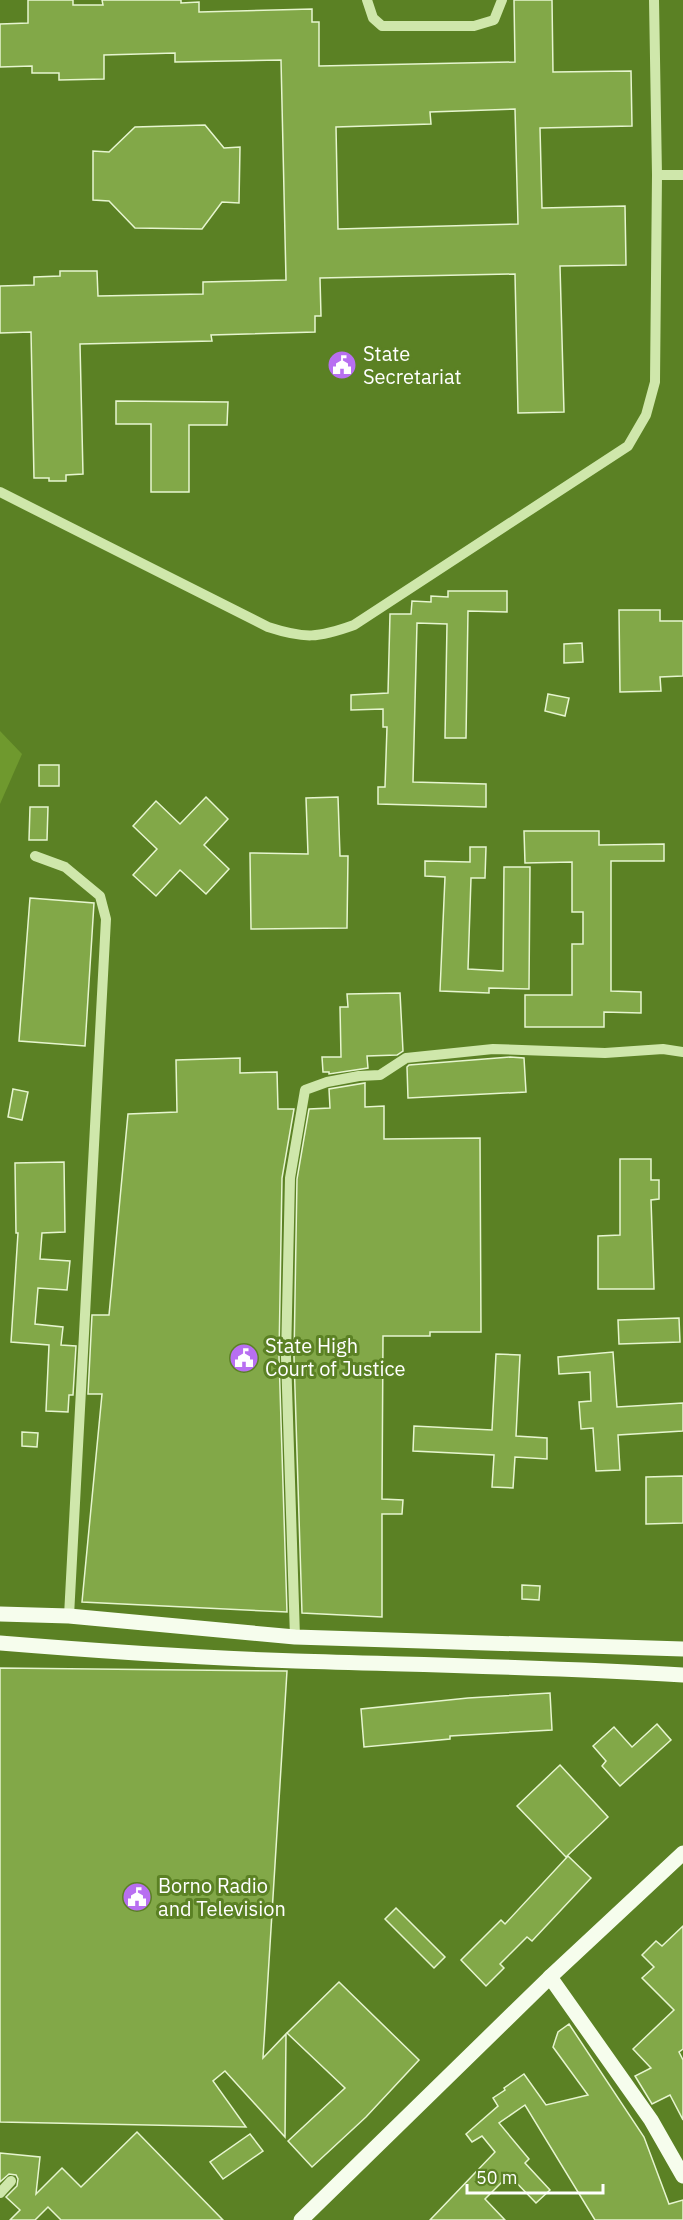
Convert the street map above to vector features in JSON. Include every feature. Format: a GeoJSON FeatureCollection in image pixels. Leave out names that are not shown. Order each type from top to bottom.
{"type":"FeatureCollection","features":[{"type":"Feature","properties":{"kind":"main road"},"geometry":{"type":"LineString","coordinates":[[0,1614],[69,1616],[296,1637],[683,1649]]}},
{"type":"Feature","properties":{"kind":"main road"},"geometry":{"type":"LineString","coordinates":[[0,1643],[122,1653],[683,1675]]}},
{"type":"Feature","properties":{"kind":"main road"},"geometry":{"type":"LineString","coordinates":[[301,2220],[550,1977],[683,1853]]}},
{"type":"Feature","properties":{"kind":"main road"},"geometry":{"type":"LineString","coordinates":[[550,1977],[651,2120],[683,2176]]}},
{"type":"Feature","properties":{"kind":"street"},"geometry":{"type":"LineString","coordinates":[[367,0],[373,18],[382,26],[474,26],[494,20],[502,0]]}},
{"type":"Feature","properties":{"kind":"street"},"geometry":{"type":"LineString","coordinates":[[0,492],[268,627],[292,635],[316,636],[354,625],[628,446],[646,415],[655,382],[657,175],[654,0]]}},
{"type":"Feature","properties":{"kind":"street"},"geometry":{"type":"LineString","coordinates":[[657,175],[683,175]]}},
{"type":"Feature","properties":{"kind":"street"},"geometry":{"type":"LineString","coordinates":[[35,856],[65,867],[100,896],[106,919],[69,1616]]}},
{"type":"Feature","properties":{"kind":"street"},"geometry":{"type":"LineString","coordinates":[[296,1637],[286,1357],[290,1178],[304,1089],[359,1076],[380,1075],[406,1058],[493,1049],[605,1053],[663,1049],[683,1052]]}},
{"type":"Feature","properties":{"kind":"street"},"geometry":{"type":"LineString","coordinates":[[0,2193],[11,2181]]}},
{"type":"Feature","properties":{"kind":"green space"},"geometry":{"type":"Polygon","coordinates":[[[0,731],[22,754],[0,804],[0,731]]]}},
{"type":"Feature","properties":{"kind":"building"},"geometry":{"type":"Polygon","coordinates":[[[28,0],[73,0],[73,5],[103,5],[102,0],[181,0],[181,3],[199,2],[199,12],[312,9],[312,22],[319,22],[319,66],[515,62],[514,0],[552,0],[553,72],[631,71],[632,126],[540,128],[542,208],[625,206],[626,265],[560,266],[564,412],[518,413],[515,274],[320,278],[321,316],[315,316],[315,332],[211,335],[212,341],[80,344],[83,474],[66,475],[66,481],[34,478],[31,332],[0,333],[0,286],[34,285],[34,277],[60,276],[60,271],[97,271],[98,296],[203,294],[203,282],[286,280],[281,60],[175,62],[175,53],[104,55],[104,79],[59,80],[59,73],[32,73],[32,66],[0,67],[0,24],[28,23],[28,0]],[[515,109],[430,112],[431,124],[336,127],[338,229],[518,224],[515,109]]]}},
{"type":"Feature","properties":{"kind":"building"},"geometry":{"type":"Polygon","coordinates":[[[205,125],[224,148],[240,147],[239,203],[222,202],[202,229],[135,228],[109,201],[93,200],[93,151],[109,152],[135,127],[205,125]]]}},
{"type":"Feature","properties":{"kind":"building"},"geometry":{"type":"Polygon","coordinates":[[[116,401],[228,402],[227,425],[189,425],[189,492],[151,492],[151,424],[116,424],[116,401]]]}},
{"type":"Feature","properties":{"kind":"building"},"geometry":{"type":"Polygon","coordinates":[[[448,591],[507,591],[507,612],[468,611],[466,738],[445,738],[447,624],[417,623],[413,782],[486,784],[486,807],[378,804],[378,787],[385,787],[387,727],[383,727],[383,709],[351,710],[351,695],[388,693],[390,614],[411,614],[412,601],[431,602],[431,596],[448,597],[448,591]]]}},
{"type":"Feature","properties":{"kind":"building"},"geometry":{"type":"Polygon","coordinates":[[[619,610],[660,610],[660,621],[683,621],[683,676],[660,677],[661,691],[620,692],[619,610]]]}},
{"type":"Feature","properties":{"kind":"building"},"geometry":{"type":"Polygon","coordinates":[[[582,643],[583,662],[564,663],[564,644],[582,643]]]}},
{"type":"Feature","properties":{"kind":"building"},"geometry":{"type":"Polygon","coordinates":[[[548,694],[569,698],[565,716],[545,711],[548,694]]]}},
{"type":"Feature","properties":{"kind":"building"},"geometry":{"type":"Polygon","coordinates":[[[39,765],[59,765],[59,786],[39,786],[39,765]]]}},
{"type":"Feature","properties":{"kind":"building"},"geometry":{"type":"Polygon","coordinates":[[[206,797],[228,819],[204,845],[229,869],[206,894],[180,870],[156,896],[133,875],[157,849],[133,826],[156,801],[180,824],[206,797]]]}},
{"type":"Feature","properties":{"kind":"building"},"geometry":{"type":"Polygon","coordinates":[[[338,797],[340,856],[348,856],[347,928],[251,929],[250,853],[308,854],[306,798],[338,797]]]}},
{"type":"Feature","properties":{"kind":"building"},"geometry":{"type":"Polygon","coordinates":[[[30,807],[48,807],[47,840],[29,840],[30,807]]]}},
{"type":"Feature","properties":{"kind":"building"},"geometry":{"type":"Polygon","coordinates":[[[524,831],[599,831],[599,845],[664,844],[664,861],[611,861],[611,991],[641,992],[641,1013],[604,1012],[604,1027],[525,1027],[525,995],[572,995],[572,944],[583,944],[583,912],[572,912],[572,862],[525,863],[524,831]]]}},
{"type":"Feature","properties":{"kind":"building"},"geometry":{"type":"Polygon","coordinates":[[[470,847],[486,847],[485,878],[471,878],[468,969],[503,971],[504,867],[530,867],[529,989],[489,988],[489,993],[440,991],[445,877],[425,876],[425,861],[470,862],[470,847]]]}},
{"type":"Feature","properties":{"kind":"building"},"geometry":{"type":"Polygon","coordinates":[[[30,898],[94,903],[85,1046],[19,1041],[30,898]]]}},
{"type":"Feature","properties":{"kind":"building"},"geometry":{"type":"Polygon","coordinates":[[[400,993],[403,1051],[397,1055],[367,1056],[368,1068],[329,1074],[329,1072],[323,1072],[322,1057],[341,1057],[340,1007],[348,1007],[347,994],[400,993]]]}},
{"type":"Feature","properties":{"kind":"building"},"geometry":{"type":"Polygon","coordinates":[[[510,1057],[524,1058],[526,1092],[408,1098],[407,1067],[409,1065],[510,1057]]]}},
{"type":"Feature","properties":{"kind":"building","name":"State High Court of Justice"},"geometry":{"type":"Polygon","coordinates":[[[240,1058],[240,1073],[277,1072],[278,1109],[294,1109],[282,1178],[279,1357],[287,1612],[82,1602],[102,1394],[88,1394],[92,1315],[109,1315],[128,1114],[177,1112],[176,1060],[240,1058]]]}},
{"type":"Feature","properties":{"kind":"building"},"geometry":{"type":"Polygon","coordinates":[[[365,1083],[365,1107],[384,1106],[384,1139],[480,1138],[481,1332],[430,1332],[430,1336],[383,1336],[382,1499],[403,1500],[402,1514],[382,1514],[382,1617],[302,1613],[294,1357],[297,1179],[309,1109],[330,1108],[329,1089],[365,1083]]]}},
{"type":"Feature","properties":{"kind":"building"},"geometry":{"type":"Polygon","coordinates":[[[13,1089],[28,1092],[22,1120],[8,1117],[13,1089]]]}},
{"type":"Feature","properties":{"kind":"building"},"geometry":{"type":"Polygon","coordinates":[[[620,1159],[651,1159],[651,1180],[659,1180],[659,1199],[651,1200],[654,1289],[598,1289],[598,1236],[620,1235],[620,1159]]]}},
{"type":"Feature","properties":{"kind":"building"},"geometry":{"type":"Polygon","coordinates":[[[64,1162],[65,1232],[42,1233],[40,1259],[70,1261],[67,1290],[38,1288],[35,1324],[63,1327],[61,1345],[76,1346],[73,1395],[69,1395],[68,1412],[46,1411],[49,1345],[11,1342],[18,1233],[16,1233],[15,1163],[64,1162]]]}},
{"type":"Feature","properties":{"kind":"building"},"geometry":{"type":"Polygon","coordinates":[[[679,1318],[680,1342],[619,1344],[618,1320],[679,1318]]]}},
{"type":"Feature","properties":{"kind":"building"},"geometry":{"type":"Polygon","coordinates":[[[613,1352],[617,1407],[683,1403],[683,1431],[618,1435],[620,1470],[596,1471],[593,1428],[581,1429],[579,1402],[591,1401],[590,1372],[559,1374],[558,1357],[613,1352]]]}},
{"type":"Feature","properties":{"kind":"building"},"geometry":{"type":"Polygon","coordinates":[[[496,1354],[520,1355],[516,1436],[547,1438],[547,1459],[515,1457],[513,1488],[492,1487],[494,1455],[413,1451],[414,1426],[492,1430],[496,1354]]]}},
{"type":"Feature","properties":{"kind":"building"},"geometry":{"type":"Polygon","coordinates":[[[22,1432],[38,1433],[37,1447],[22,1446],[22,1432]]]}},
{"type":"Feature","properties":{"kind":"building"},"geometry":{"type":"Polygon","coordinates":[[[683,1476],[683,1523],[646,1524],[646,1477],[683,1476]]]}},
{"type":"Feature","properties":{"kind":"building"},"geometry":{"type":"Polygon","coordinates":[[[522,1585],[540,1586],[539,1600],[522,1599],[522,1585]]]}},
{"type":"Feature","properties":{"kind":"building","name":"Borno Radio and Television"},"geometry":{"type":"Polygon","coordinates":[[[0,1668],[287,1671],[263,2058],[286,2034],[285,2137],[225,2071],[213,2081],[246,2127],[0,2122],[0,1668]]]}},
{"type":"Feature","properties":{"kind":"building"},"geometry":{"type":"Polygon","coordinates":[[[550,1693],[552,1730],[450,1736],[450,1739],[364,1747],[361,1709],[468,1698],[550,1693]]]}},
{"type":"Feature","properties":{"kind":"building"},"geometry":{"type":"Polygon","coordinates":[[[657,1724],[671,1740],[620,1786],[602,1766],[606,1761],[593,1746],[614,1727],[632,1747],[657,1724]]]}},
{"type":"Feature","properties":{"kind":"building"},"geometry":{"type":"Polygon","coordinates":[[[560,1765],[608,1817],[566,1857],[517,1806],[560,1765]]]}},
{"type":"Feature","properties":{"kind":"building"},"geometry":{"type":"Polygon","coordinates":[[[568,1856],[591,1878],[532,1941],[527,1937],[500,1964],[504,1968],[486,1986],[461,1960],[501,1920],[505,1924],[568,1856]]]}},
{"type":"Feature","properties":{"kind":"building"},"geometry":{"type":"Polygon","coordinates":[[[396,1908],[445,1957],[434,1968],[385,1919],[396,1908]]]}},
{"type":"Feature","properties":{"kind":"building"},"geometry":{"type":"Polygon","coordinates":[[[683,1926],[683,2049],[679,2052],[683,2060],[683,2120],[670,2095],[652,2104],[635,2076],[651,2068],[633,2049],[674,2010],[642,1978],[654,1967],[642,1955],[656,1941],[662,1946],[683,1926]]]}},
{"type":"Feature","properties":{"kind":"building"},"geometry":{"type":"Polygon","coordinates":[[[339,1982],[419,2060],[366,2117],[312,2167],[288,2141],[345,2088],[287,2033],[339,1982]]]}},
{"type":"Feature","properties":{"kind":"building"},"geometry":{"type":"Polygon","coordinates":[[[569,2024],[644,2137],[669,2204],[683,2200],[683,2220],[595,2220],[525,2105],[499,2123],[529,2159],[525,2163],[550,2190],[536,2203],[509,2175],[485,2199],[505,2220],[430,2220],[495,2152],[482,2136],[472,2142],[466,2134],[498,2106],[493,2098],[505,2090],[504,2088],[524,2074],[546,2105],[588,2095],[553,2047],[558,2032],[569,2024]]]}},
{"type":"Feature","properties":{"kind":"building"},"geometry":{"type":"Polygon","coordinates":[[[137,2132],[223,2220],[61,2220],[48,2207],[35,2220],[10,2220],[20,2210],[6,2197],[17,2186],[18,2179],[16,2175],[9,2174],[0,2182],[0,2153],[40,2157],[36,2194],[62,2168],[81,2187],[137,2132]]]}},
{"type":"Feature","properties":{"kind":"building"},"geometry":{"type":"Polygon","coordinates":[[[250,2134],[263,2151],[223,2179],[210,2162],[250,2134]]]}},
{"type":"Feature","properties":{"kind":"place","name":"State Secretariat"},"geometry":{"type":"Point","coordinates":[342,365]}},
{"type":"Feature","properties":{"kind":"place","name":"State High Court of Justice"},"geometry":{"type":"Point","coordinates":[244,1358]}},
{"type":"Feature","properties":{"kind":"place","name":"Borno Radio and Television"},"geometry":{"type":"Point","coordinates":[137,1897]}}]}
